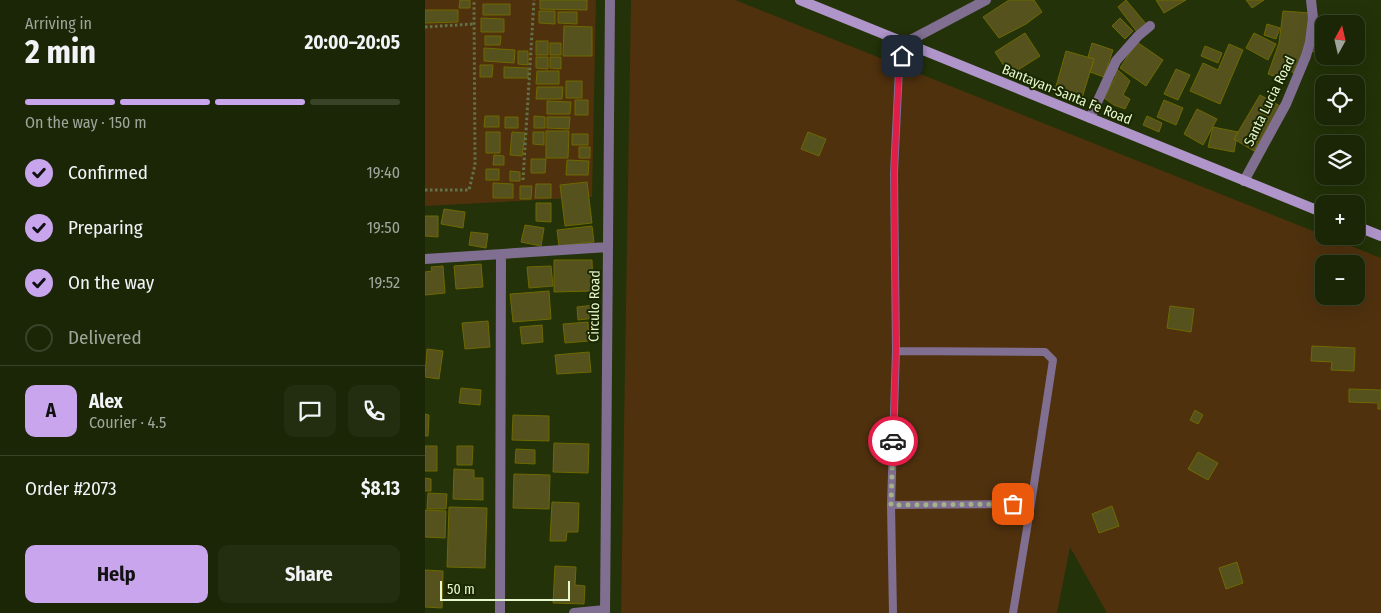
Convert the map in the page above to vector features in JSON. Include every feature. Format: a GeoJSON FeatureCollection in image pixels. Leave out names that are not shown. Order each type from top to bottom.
{"type":"FeatureCollection","features":[{"type":"Feature","properties":{"kind":"main road","name":"Bantayan-Santa Fe Road"},"geometry":{"type":"LineString","coordinates":[[800,0],[1315,209]]}},
{"type":"Feature","properties":{"kind":"main road"},"geometry":{"type":"LineString","coordinates":[[1365,230],[1381,236]]}},
{"type":"Feature","properties":{"kind":"street","name":"Circulo Road"},"geometry":{"type":"LineString","coordinates":[[605,611],[611,0]]}},
{"type":"Feature","properties":{"kind":"street"},"geometry":{"type":"LineString","coordinates":[[905,42],[986,0]]}},
{"type":"Feature","properties":{"kind":"street","name":"Santa Lucia Road"},"geometry":{"type":"LineString","coordinates":[[1244,181],[1285,104],[1305,56],[1310,42],[1313,18],[1311,0]]}},
{"type":"Feature","properties":{"kind":"street"},"geometry":{"type":"LineString","coordinates":[[1090,118],[1117,61],[1139,36],[1151,26]]}},
{"type":"Feature","properties":{"kind":"street"},"geometry":{"type":"LineString","coordinates":[[425,259],[608,247]]}},
{"type":"Feature","properties":{"kind":"street"},"geometry":{"type":"LineString","coordinates":[[500,613],[501,255]]}},
{"type":"Feature","properties":{"kind":"street"},"geometry":{"type":"LineString","coordinates":[[574,613],[605,611]]}},
{"type":"Feature","properties":{"kind":"lane"},"geometry":{"type":"LineString","coordinates":[[893,613],[891,505],[896,351],[894,173],[899,69],[905,42]]}},
{"type":"Feature","properties":{"kind":"lane"},"geometry":{"type":"LineString","coordinates":[[896,351],[1045,352],[1053,360],[1013,613]]}},
{"type":"Feature","properties":{"kind":"lane"},"geometry":{"type":"LineString","coordinates":[[891,505],[1031,504]]}},
{"type":"Feature","properties":{"kind":"path"},"geometry":{"type":"LineString","coordinates":[[425,190],[469,190],[475,165],[473,0]]}},
{"type":"Feature","properties":{"kind":"path"},"geometry":{"type":"LineString","coordinates":[[523,180],[534,0]]}},
{"type":"Feature","properties":{"kind":"path"},"geometry":{"type":"LineString","coordinates":[[425,27],[473,24]]}},
{"type":"Feature","properties":{"kind":"shaded area"},"geometry":{"type":"Polygon","coordinates":[[[425,0],[596,0],[592,197],[425,206],[425,0]]]}},
{"type":"Feature","properties":{"kind":"shaded area"},"geometry":{"type":"Polygon","coordinates":[[[631,0],[735,0],[1315,232],[1315,245],[1348,245],[1381,258],[1381,613],[1107,613],[1070,547],[1057,613],[621,613],[631,0]]]}},
{"type":"Feature","properties":{"kind":"building"},"geometry":{"type":"Polygon","coordinates":[[[460,0],[470,0],[470,8],[459,8],[460,0]]]}},
{"type":"Feature","properties":{"kind":"building"},"geometry":{"type":"Polygon","coordinates":[[[540,0],[587,0],[587,10],[540,9],[540,0]]]}},
{"type":"Feature","properties":{"kind":"building"},"geometry":{"type":"Polygon","coordinates":[[[1009,0],[1034,0],[1042,12],[1026,24],[999,38],[983,17],[1009,0]]]}},
{"type":"Feature","properties":{"kind":"building"},"geometry":{"type":"Polygon","coordinates":[[[1126,0],[1147,25],[1137,32],[1118,7],[1126,0]]]}},
{"type":"Feature","properties":{"kind":"building"},"geometry":{"type":"Polygon","coordinates":[[[1156,0],[1186,0],[1164,13],[1156,0]]]}},
{"type":"Feature","properties":{"kind":"building"},"geometry":{"type":"Polygon","coordinates":[[[1246,0],[1264,0],[1252,8],[1246,0]]]}},
{"type":"Feature","properties":{"kind":"building"},"geometry":{"type":"Polygon","coordinates":[[[483,4],[510,4],[510,15],[483,15],[483,4]]]}},
{"type":"Feature","properties":{"kind":"building"},"geometry":{"type":"Polygon","coordinates":[[[425,10],[458,10],[458,22],[425,23],[425,10]]]}},
{"type":"Feature","properties":{"kind":"building"},"geometry":{"type":"Polygon","coordinates":[[[539,11],[555,11],[555,24],[539,23],[539,11]]]}},
{"type":"Feature","properties":{"kind":"building"},"geometry":{"type":"Polygon","coordinates":[[[1283,11],[1310,13],[1305,48],[1295,73],[1284,69],[1280,78],[1268,74],[1279,43],[1283,11]]]}},
{"type":"Feature","properties":{"kind":"building"},"geometry":{"type":"Polygon","coordinates":[[[558,12],[577,12],[577,24],[558,23],[558,12]]]}},
{"type":"Feature","properties":{"kind":"building"},"geometry":{"type":"Polygon","coordinates":[[[481,18],[504,19],[504,32],[481,32],[481,18]]]}},
{"type":"Feature","properties":{"kind":"building"},"geometry":{"type":"Polygon","coordinates":[[[1120,18],[1133,31],[1125,39],[1112,26],[1120,18]]]}},
{"type":"Feature","properties":{"kind":"building"},"geometry":{"type":"Polygon","coordinates":[[[1267,24],[1280,28],[1276,39],[1264,35],[1267,24]]]}},
{"type":"Feature","properties":{"kind":"building"},"geometry":{"type":"Polygon","coordinates":[[[564,26],[592,27],[592,56],[563,56],[564,26]]]}},
{"type":"Feature","properties":{"kind":"building"},"geometry":{"type":"Polygon","coordinates":[[[1025,33],[1040,56],[1010,75],[995,52],[1025,33]]]}},
{"type":"Feature","properties":{"kind":"building"},"geometry":{"type":"Polygon","coordinates":[[[1254,33],[1276,44],[1268,60],[1246,48],[1254,33]]]}},
{"type":"Feature","properties":{"kind":"building"},"geometry":{"type":"Polygon","coordinates":[[[1315,35],[1315,52],[1311,51],[1315,35]]]}},
{"type":"Feature","properties":{"kind":"building"},"geometry":{"type":"Polygon","coordinates":[[[485,36],[501,36],[500,45],[485,45],[485,36]]]}},
{"type":"Feature","properties":{"kind":"building"},"geometry":{"type":"Polygon","coordinates":[[[536,41],[548,41],[548,55],[536,55],[536,41]]]}},
{"type":"Feature","properties":{"kind":"building"},"geometry":{"type":"Polygon","coordinates":[[[1137,42],[1163,60],[1146,86],[1120,68],[1137,42]]]}},
{"type":"Feature","properties":{"kind":"building"},"geometry":{"type":"Polygon","coordinates":[[[550,43],[561,43],[561,55],[550,55],[550,43]]]}},
{"type":"Feature","properties":{"kind":"building"},"geometry":{"type":"Polygon","coordinates":[[[1092,43],[1113,50],[1104,77],[1090,72],[1094,59],[1088,57],[1092,43]]]}},
{"type":"Feature","properties":{"kind":"building"},"geometry":{"type":"Polygon","coordinates":[[[1229,44],[1243,50],[1220,104],[1190,91],[1203,63],[1218,70],[1229,44]]]}},
{"type":"Feature","properties":{"kind":"building"},"geometry":{"type":"Polygon","coordinates":[[[1205,46],[1222,53],[1218,63],[1201,56],[1205,46]]]}},
{"type":"Feature","properties":{"kind":"building"},"geometry":{"type":"Polygon","coordinates":[[[484,48],[515,50],[514,63],[484,61],[484,48]]]}},
{"type":"Feature","properties":{"kind":"building"},"geometry":{"type":"Polygon","coordinates":[[[518,51],[528,51],[528,65],[518,64],[518,51]]]}},
{"type":"Feature","properties":{"kind":"building"},"geometry":{"type":"Polygon","coordinates":[[[1066,51],[1094,59],[1082,98],[1055,90],[1066,51]]]}},
{"type":"Feature","properties":{"kind":"building"},"geometry":{"type":"Polygon","coordinates":[[[536,57],[548,57],[548,69],[536,68],[536,57]]]}},
{"type":"Feature","properties":{"kind":"building"},"geometry":{"type":"Polygon","coordinates":[[[550,57],[561,57],[561,69],[550,68],[550,57]]]}},
{"type":"Feature","properties":{"kind":"building"},"geometry":{"type":"Polygon","coordinates":[[[480,65],[493,65],[492,77],[480,77],[480,65]]]}},
{"type":"Feature","properties":{"kind":"building"},"geometry":{"type":"Polygon","coordinates":[[[504,67],[528,68],[528,78],[504,78],[504,67]]]}},
{"type":"Feature","properties":{"kind":"building"},"geometry":{"type":"Polygon","coordinates":[[[1117,69],[1130,81],[1123,95],[1130,99],[1125,109],[1114,105],[1104,98],[1116,76],[1113,74],[1117,69]]]}},
{"type":"Feature","properties":{"kind":"building"},"geometry":{"type":"Polygon","coordinates":[[[1176,69],[1190,75],[1178,100],[1164,94],[1176,69]]]}},
{"type":"Feature","properties":{"kind":"building"},"geometry":{"type":"Polygon","coordinates":[[[537,71],[559,71],[559,84],[536,84],[537,71]]]}},
{"type":"Feature","properties":{"kind":"building"},"geometry":{"type":"Polygon","coordinates":[[[566,81],[582,81],[582,98],[566,98],[566,81]]]}},
{"type":"Feature","properties":{"kind":"building"},"geometry":{"type":"Polygon","coordinates":[[[537,87],[563,87],[562,99],[536,99],[537,87]]]}},
{"type":"Feature","properties":{"kind":"building"},"geometry":{"type":"Polygon","coordinates":[[[1260,95],[1280,106],[1254,151],[1234,139],[1260,95]]]}},
{"type":"Feature","properties":{"kind":"building"},"geometry":{"type":"Polygon","coordinates":[[[575,100],[588,100],[588,115],[575,115],[575,100]]]}},
{"type":"Feature","properties":{"kind":"building"},"geometry":{"type":"Polygon","coordinates":[[[1164,100],[1183,108],[1176,125],[1157,117],[1164,100]]]}},
{"type":"Feature","properties":{"kind":"building"},"geometry":{"type":"Polygon","coordinates":[[[547,101],[571,102],[570,114],[547,114],[547,101]]]}},
{"type":"Feature","properties":{"kind":"building"},"geometry":{"type":"Polygon","coordinates":[[[1197,109],[1217,119],[1203,145],[1184,134],[1197,109]]]}},
{"type":"Feature","properties":{"kind":"building"},"geometry":{"type":"Polygon","coordinates":[[[485,116],[499,116],[499,127],[484,127],[485,116]]]}},
{"type":"Feature","properties":{"kind":"building"},"geometry":{"type":"Polygon","coordinates":[[[534,116],[545,117],[545,128],[534,128],[534,116]]]}},
{"type":"Feature","properties":{"kind":"building"},"geometry":{"type":"Polygon","coordinates":[[[1147,116],[1162,123],[1159,132],[1143,125],[1147,116]]]}},
{"type":"Feature","properties":{"kind":"building"},"geometry":{"type":"Polygon","coordinates":[[[505,117],[518,117],[518,128],[505,128],[505,117]]]}},
{"type":"Feature","properties":{"kind":"building"},"geometry":{"type":"Polygon","coordinates":[[[547,117],[570,117],[569,129],[547,128],[547,117]]]}},
{"type":"Feature","properties":{"kind":"building"},"geometry":{"type":"Polygon","coordinates":[[[1213,127],[1238,132],[1234,139],[1236,141],[1234,152],[1208,147],[1213,127]]]}},
{"type":"Feature","properties":{"kind":"building"},"geometry":{"type":"Polygon","coordinates":[[[546,131],[569,131],[568,158],[546,158],[546,131]]]}},
{"type":"Feature","properties":{"kind":"building"},"geometry":{"type":"Polygon","coordinates":[[[486,132],[500,132],[500,153],[486,153],[486,132]]]}},
{"type":"Feature","properties":{"kind":"building"},"geometry":{"type":"Polygon","coordinates":[[[512,132],[525,133],[522,156],[510,155],[512,132]]]}},
{"type":"Feature","properties":{"kind":"building"},"geometry":{"type":"Polygon","coordinates":[[[533,132],[544,132],[544,145],[533,144],[533,132]]]}},
{"type":"Feature","properties":{"kind":"building"},"geometry":{"type":"Polygon","coordinates":[[[808,132],[826,139],[819,156],[801,149],[808,132]]]}},
{"type":"Feature","properties":{"kind":"building"},"geometry":{"type":"Polygon","coordinates":[[[572,134],[588,134],[588,145],[572,145],[572,134]]]}},
{"type":"Feature","properties":{"kind":"building"},"geometry":{"type":"Polygon","coordinates":[[[579,147],[590,147],[590,158],[579,158],[579,147]]]}},
{"type":"Feature","properties":{"kind":"building"},"geometry":{"type":"Polygon","coordinates":[[[494,155],[504,156],[504,165],[493,165],[494,155]]]}},
{"type":"Feature","properties":{"kind":"building"},"geometry":{"type":"Polygon","coordinates":[[[531,159],[546,159],[545,173],[531,173],[531,159]]]}},
{"type":"Feature","properties":{"kind":"building"},"geometry":{"type":"Polygon","coordinates":[[[567,160],[589,161],[588,175],[566,175],[567,160]]]}},
{"type":"Feature","properties":{"kind":"building"},"geometry":{"type":"Polygon","coordinates":[[[486,169],[499,169],[499,180],[486,180],[486,169]]]}},
{"type":"Feature","properties":{"kind":"building"},"geometry":{"type":"Polygon","coordinates":[[[510,171],[520,172],[520,181],[510,181],[510,171]]]}},
{"type":"Feature","properties":{"kind":"building"},"geometry":{"type":"Polygon","coordinates":[[[587,182],[592,223],[565,226],[560,185],[587,182]]]}},
{"type":"Feature","properties":{"kind":"building"},"geometry":{"type":"Polygon","coordinates":[[[493,183],[513,184],[513,198],[493,198],[493,183]]]}},
{"type":"Feature","properties":{"kind":"building"},"geometry":{"type":"Polygon","coordinates":[[[536,184],[551,184],[551,198],[535,198],[536,184]]]}},
{"type":"Feature","properties":{"kind":"building"},"geometry":{"type":"Polygon","coordinates":[[[520,186],[532,186],[531,199],[520,199],[520,186]]]}},
{"type":"Feature","properties":{"kind":"building"},"geometry":{"type":"Polygon","coordinates":[[[536,203],[551,203],[551,222],[536,221],[536,203]]]}},
{"type":"Feature","properties":{"kind":"building"},"geometry":{"type":"Polygon","coordinates":[[[444,209],[465,212],[463,228],[441,224],[444,209]]]}},
{"type":"Feature","properties":{"kind":"building"},"geometry":{"type":"Polygon","coordinates":[[[425,216],[438,216],[438,237],[425,236],[425,216]]]}},
{"type":"Feature","properties":{"kind":"building"},"geometry":{"type":"Polygon","coordinates":[[[525,225],[544,228],[541,246],[521,242],[525,225]]]}},
{"type":"Feature","properties":{"kind":"building"},"geometry":{"type":"Polygon","coordinates":[[[592,226],[594,242],[559,246],[557,230],[592,226]]]}},
{"type":"Feature","properties":{"kind":"building"},"geometry":{"type":"Polygon","coordinates":[[[471,232],[488,234],[486,248],[469,245],[471,232]]]}},
{"type":"Feature","properties":{"kind":"building"},"geometry":{"type":"Polygon","coordinates":[[[554,260],[592,260],[593,291],[554,292],[554,260]]]}},
{"type":"Feature","properties":{"kind":"building"},"geometry":{"type":"Polygon","coordinates":[[[481,264],[483,287],[456,289],[454,266],[481,264]]]}},
{"type":"Feature","properties":{"kind":"building"},"geometry":{"type":"Polygon","coordinates":[[[443,266],[445,293],[425,295],[425,272],[432,271],[431,267],[443,266]]]}},
{"type":"Feature","properties":{"kind":"building"},"geometry":{"type":"Polygon","coordinates":[[[551,266],[553,286],[529,288],[527,267],[551,266]]]}},
{"type":"Feature","properties":{"kind":"building"},"geometry":{"type":"Polygon","coordinates":[[[549,291],[551,319],[513,322],[510,294],[549,291]]]}},
{"type":"Feature","properties":{"kind":"building"},"geometry":{"type":"Polygon","coordinates":[[[595,305],[596,318],[578,320],[577,307],[595,305]]]}},
{"type":"Feature","properties":{"kind":"building"},"geometry":{"type":"Polygon","coordinates":[[[1170,306],[1194,309],[1191,332],[1167,328],[1170,306]]]}},
{"type":"Feature","properties":{"kind":"building"},"geometry":{"type":"Polygon","coordinates":[[[488,321],[490,347],[465,349],[462,323],[488,321]]]}},
{"type":"Feature","properties":{"kind":"building"},"geometry":{"type":"Polygon","coordinates":[[[588,322],[589,341],[565,343],[563,324],[588,322]]]}},
{"type":"Feature","properties":{"kind":"building"},"geometry":{"type":"Polygon","coordinates":[[[542,325],[543,342],[522,344],[520,327],[542,325]]]}},
{"type":"Feature","properties":{"kind":"building"},"geometry":{"type":"Polygon","coordinates":[[[1312,346],[1355,348],[1354,371],[1331,370],[1332,362],[1311,361],[1312,346]]]}},
{"type":"Feature","properties":{"kind":"building"},"geometry":{"type":"Polygon","coordinates":[[[427,349],[443,351],[439,379],[425,377],[427,349]]]}},
{"type":"Feature","properties":{"kind":"building"},"geometry":{"type":"Polygon","coordinates":[[[589,352],[591,372],[557,374],[555,355],[589,352]]]}},
{"type":"Feature","properties":{"kind":"building"},"geometry":{"type":"Polygon","coordinates":[[[461,388],[481,390],[480,405],[459,403],[461,388]]]}},
{"type":"Feature","properties":{"kind":"building"},"geometry":{"type":"Polygon","coordinates":[[[1349,389],[1381,390],[1381,409],[1378,409],[1378,403],[1349,402],[1349,389]]]}},
{"type":"Feature","properties":{"kind":"building"},"geometry":{"type":"Polygon","coordinates":[[[1195,410],[1203,415],[1198,424],[1190,420],[1195,410]]]}},
{"type":"Feature","properties":{"kind":"building"},"geometry":{"type":"Polygon","coordinates":[[[425,414],[429,415],[428,436],[425,436],[425,414]]]}},
{"type":"Feature","properties":{"kind":"building"},"geometry":{"type":"Polygon","coordinates":[[[513,415],[549,416],[549,441],[512,440],[513,415]]]}},
{"type":"Feature","properties":{"kind":"building"},"geometry":{"type":"Polygon","coordinates":[[[554,443],[589,444],[588,473],[553,472],[554,443]]]}},
{"type":"Feature","properties":{"kind":"building"},"geometry":{"type":"Polygon","coordinates":[[[425,446],[437,446],[437,471],[425,471],[425,446]]]}},
{"type":"Feature","properties":{"kind":"building"},"geometry":{"type":"Polygon","coordinates":[[[457,446],[473,446],[472,465],[457,465],[457,446]]]}},
{"type":"Feature","properties":{"kind":"building"},"geometry":{"type":"Polygon","coordinates":[[[516,449],[535,450],[535,464],[515,463],[516,449]]]}},
{"type":"Feature","properties":{"kind":"building"},"geometry":{"type":"Polygon","coordinates":[[[1198,452],[1218,463],[1208,480],[1188,469],[1198,452]]]}},
{"type":"Feature","properties":{"kind":"building"},"geometry":{"type":"Polygon","coordinates":[[[454,469],[474,470],[474,478],[483,478],[483,500],[453,499],[454,469]]]}},
{"type":"Feature","properties":{"kind":"building"},"geometry":{"type":"Polygon","coordinates":[[[514,474],[550,475],[549,509],[513,508],[514,474]]]}},
{"type":"Feature","properties":{"kind":"building"},"geometry":{"type":"Polygon","coordinates":[[[425,478],[431,479],[431,491],[425,491],[425,478]]]}},
{"type":"Feature","properties":{"kind":"building"},"geometry":{"type":"Polygon","coordinates":[[[428,493],[447,494],[446,509],[427,509],[428,493]]]}},
{"type":"Feature","properties":{"kind":"building"},"geometry":{"type":"Polygon","coordinates":[[[552,502],[579,503],[578,532],[567,532],[566,541],[550,541],[552,502]]]}},
{"type":"Feature","properties":{"kind":"building"},"geometry":{"type":"Polygon","coordinates":[[[1112,506],[1119,526],[1099,533],[1092,514],[1112,506]]]}},
{"type":"Feature","properties":{"kind":"building"},"geometry":{"type":"Polygon","coordinates":[[[449,507],[487,508],[485,568],[447,567],[449,507]]]}},
{"type":"Feature","properties":{"kind":"building"},"geometry":{"type":"Polygon","coordinates":[[[425,510],[446,511],[445,538],[425,537],[425,510]]]}},
{"type":"Feature","properties":{"kind":"building"},"geometry":{"type":"Polygon","coordinates":[[[1237,562],[1243,583],[1226,589],[1219,568],[1237,562]]]}},
{"type":"Feature","properties":{"kind":"building"},"geometry":{"type":"Polygon","coordinates":[[[555,566],[576,567],[575,585],[585,586],[584,604],[553,603],[555,566]]]}},
{"type":"Feature","properties":{"kind":"building"},"geometry":{"type":"Polygon","coordinates":[[[425,570],[443,571],[442,608],[425,607],[425,570]]]}},
{"type":"Feature","properties":{"kind":"way so far"},"geometry":{"type":"LineString","coordinates":[[893,441],[891,505],[1013,504]]}},
{"type":"Feature","properties":{"kind":"route"},"geometry":{"type":"LineString","coordinates":[[893,441],[896,351],[894,173],[899,69],[902,56]]}}]}
